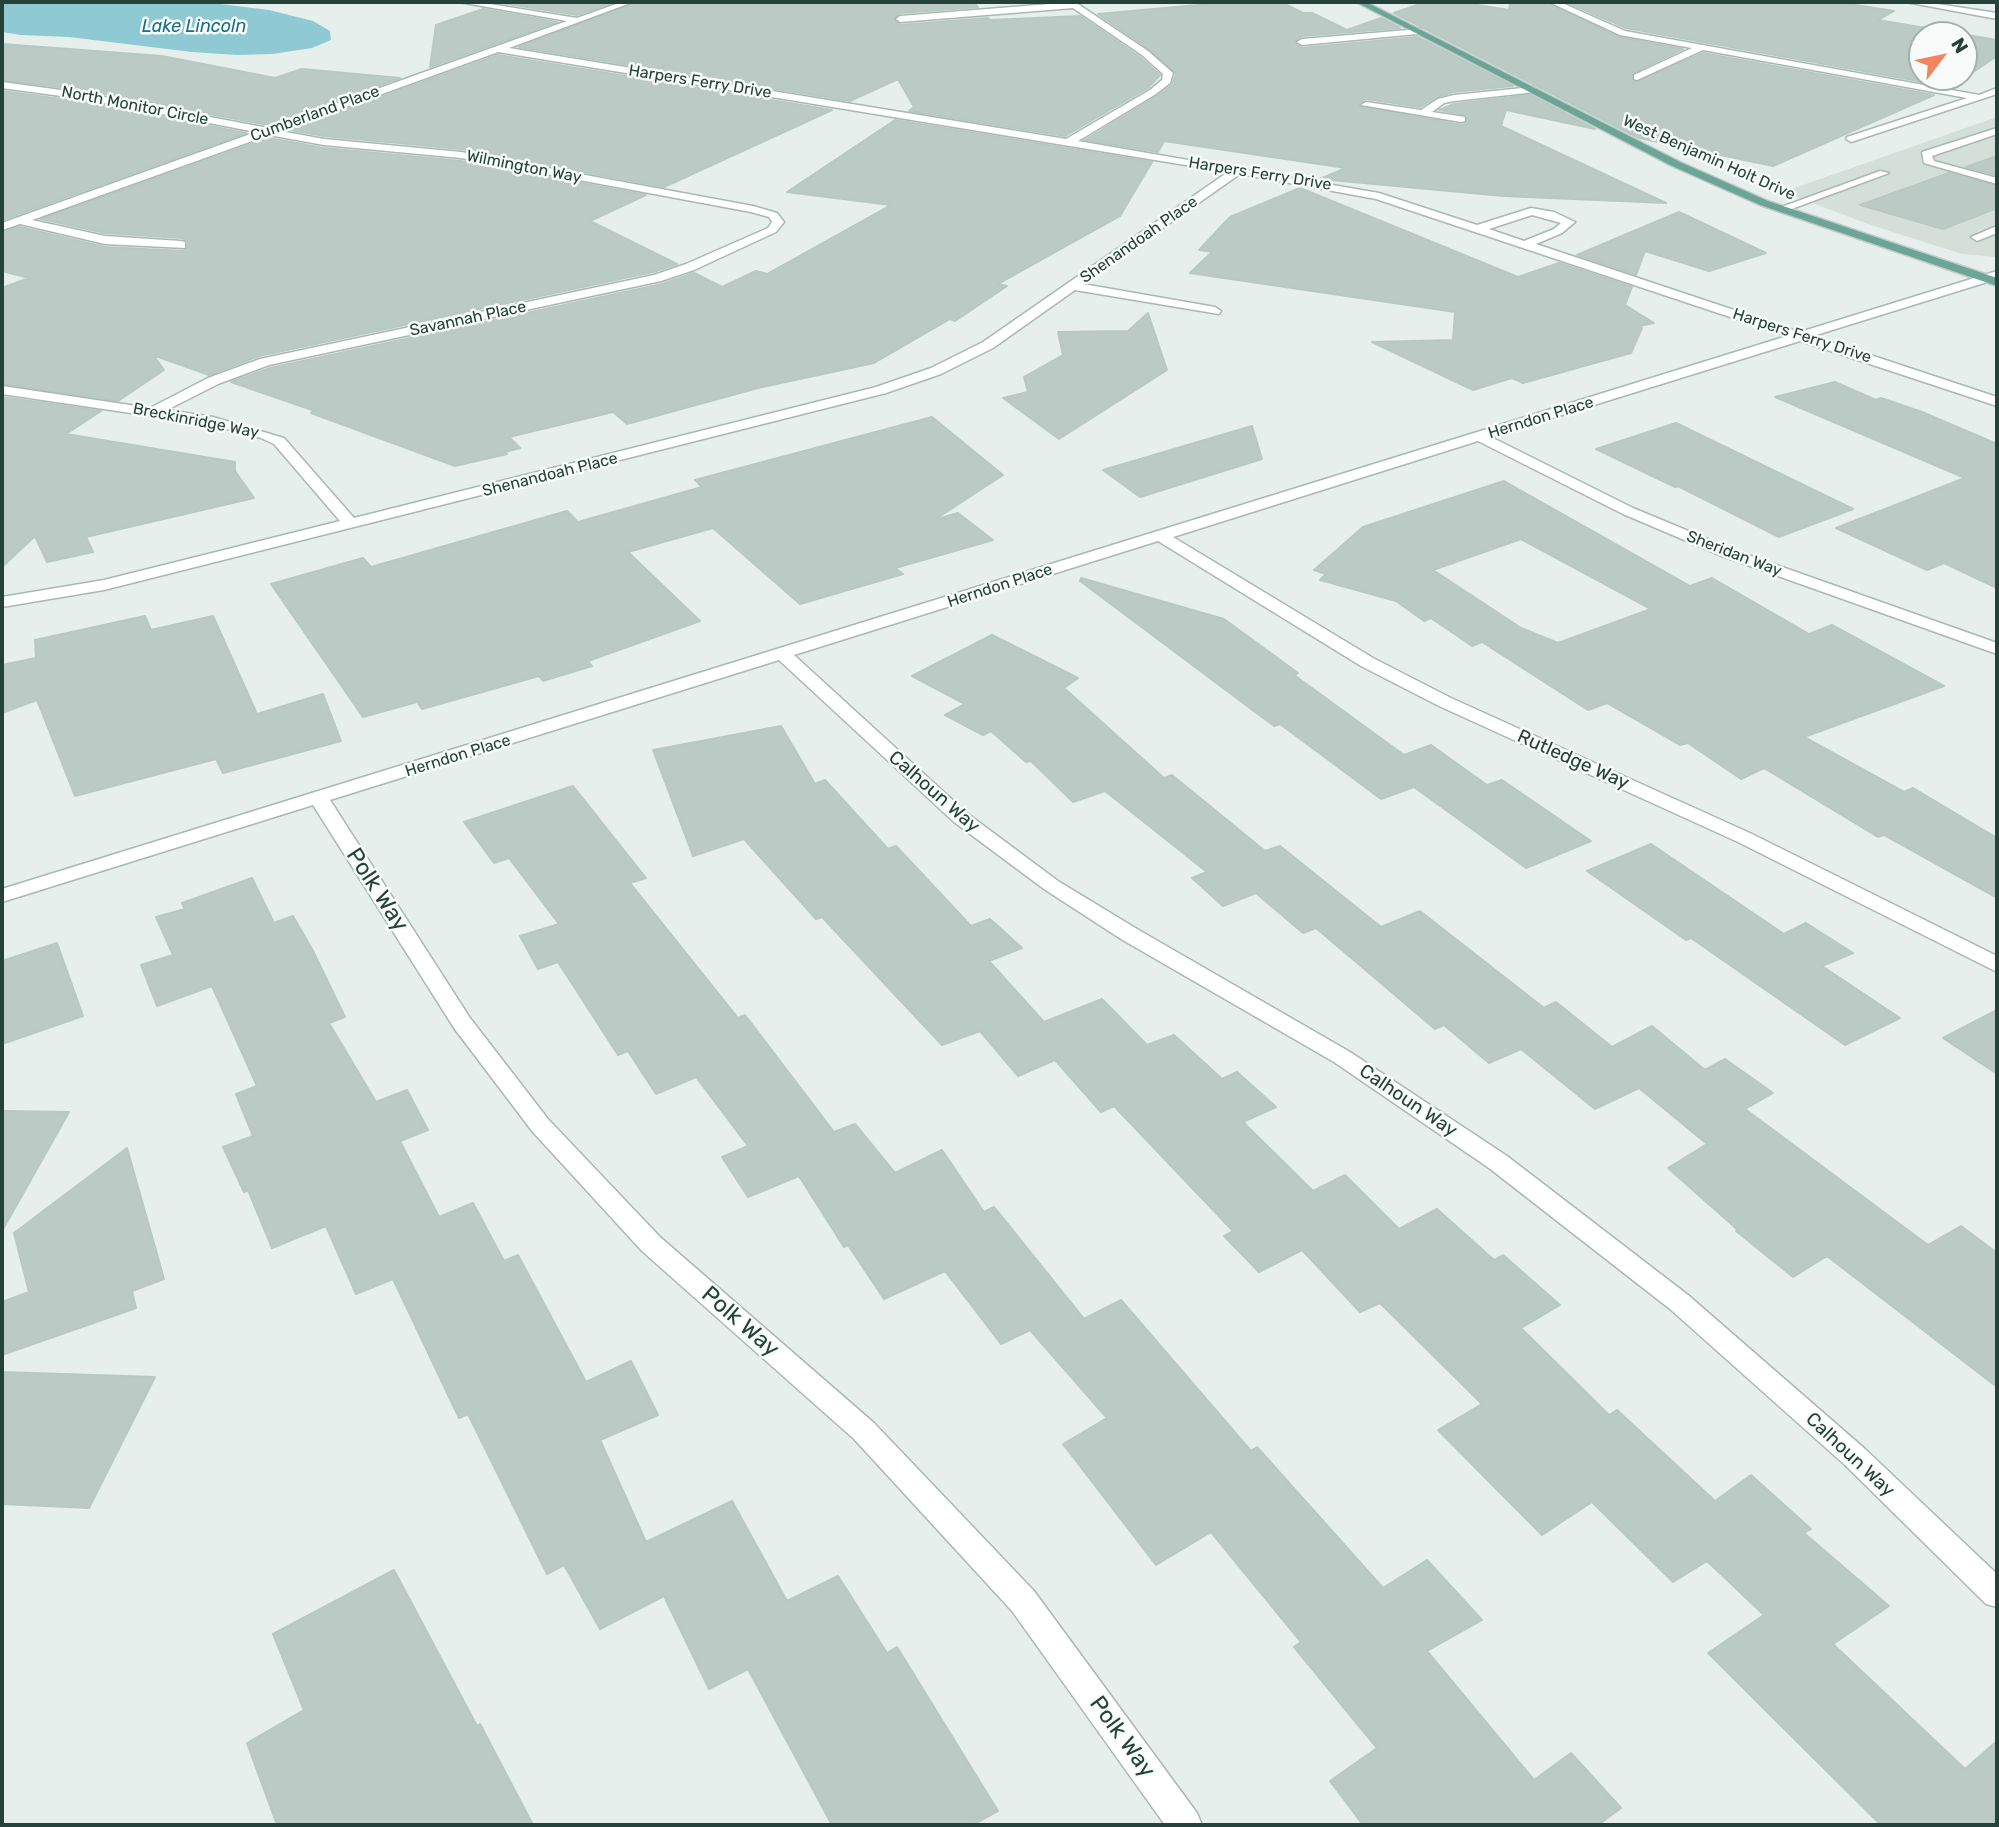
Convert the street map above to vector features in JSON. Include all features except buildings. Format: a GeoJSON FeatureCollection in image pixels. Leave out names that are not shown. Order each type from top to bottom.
{"type":"FeatureCollection","features":[{"type":"Feature","properties":{"kind":"main road","name":"West Benjamin Holt Drive"},"geometry":{"type":"LineString","coordinates":[[1360,2],[1676,164],[1782,209],[1994,279]]}},
{"type":"Feature","properties":{"kind":"street"},"geometry":{"type":"LineString","coordinates":[[463,2],[577,20]]}},
{"type":"Feature","properties":{"kind":"street","name":"Cumberland Place"},"geometry":{"type":"LineString","coordinates":[[2,227],[629,2]]}},
{"type":"Feature","properties":{"kind":"street"},"geometry":{"type":"LineString","coordinates":[[1553,2],[1612,30],[1980,97]]}},
{"type":"Feature","properties":{"kind":"street"},"geometry":{"type":"LineString","coordinates":[[1910,2],[1997,16]]}},
{"type":"Feature","properties":{"kind":"street"},"geometry":{"type":"LineString","coordinates":[[900,19],[1072,3],[1145,53],[1168,74],[1167,81],[1153,92],[1069,142]]}},
{"type":"Feature","properties":{"kind":"street"},"geometry":{"type":"LineString","coordinates":[[1302,42],[1417,31]]}},
{"type":"Feature","properties":{"kind":"street"},"geometry":{"type":"LineString","coordinates":[[1637,77],[1703,47]]}},
{"type":"Feature","properties":{"kind":"street","name":"Harpers Ferry Drive"},"geometry":{"type":"LineString","coordinates":[[497,49],[1238,170],[1379,196],[1804,335],[1997,402]]}},
{"type":"Feature","properties":{"kind":"street","name":"North Monitor Circle"},"geometry":{"type":"LineString","coordinates":[[2,85],[83,96],[268,131]]}},
{"type":"Feature","properties":{"kind":"street"},"geometry":{"type":"LineString","coordinates":[[1423,113],[1441,102],[1469,95],[1533,90]]}},
{"type":"Feature","properties":{"kind":"street"},"geometry":{"type":"LineString","coordinates":[[1851,139],[1997,91]]}},
{"type":"Feature","properties":{"kind":"street"},"geometry":{"type":"LineString","coordinates":[[1366,105],[1461,119]]}},
{"type":"Feature","properties":{"kind":"street","name":"Wilmington Way"},"geometry":{"type":"LineString","coordinates":[[268,131],[341,144],[461,155],[767,212],[776,219]]}},
{"type":"Feature","properties":{"kind":"street"},"geometry":{"type":"LineString","coordinates":[[1997,131],[1926,154],[1929,163],[1997,181]]}},
{"type":"Feature","properties":{"kind":"street","name":"Shenandoah Place"},"geometry":{"type":"LineString","coordinates":[[2,602],[104,585],[881,390],[964,359],[1074,286],[1238,170]]}},
{"type":"Feature","properties":{"kind":"street"},"geometry":{"type":"LineString","coordinates":[[1782,209],[1884,173]]}},
{"type":"Feature","properties":{"kind":"street"},"geometry":{"type":"LineString","coordinates":[[1479,228],[1531,211],[1550,214],[1569,222],[1558,231],[1525,244]]}},
{"type":"Feature","properties":{"kind":"street","name":"Savannah Place"},"geometry":{"type":"LineString","coordinates":[[152,412],[214,381],[265,362],[657,278],[690,267],[772,230],[776,226],[776,219]]}},
{"type":"Feature","properties":{"kind":"street"},"geometry":{"type":"LineString","coordinates":[[21,220],[105,240],[181,245]]}},
{"type":"Feature","properties":{"kind":"street"},"geometry":{"type":"LineString","coordinates":[[1977,237],[1997,229]]}},
{"type":"Feature","properties":{"kind":"street","name":"Herndon Place"},"geometry":{"type":"LineString","coordinates":[[2,896],[784,655],[1159,535],[1804,335],[1994,279]]}},
{"type":"Feature","properties":{"kind":"street","name":"Shenandoah Place"},"geometry":{"type":"LineString","coordinates":[[1074,286],[1215,311]]}},
{"type":"Feature","properties":{"kind":"street","name":"Breckinridge Way"},"geometry":{"type":"LineString","coordinates":[[2,390],[251,429],[279,441],[351,524]]}},
{"type":"Feature","properties":{"kind":"street","name":"Sheridan Way"},"geometry":{"type":"LineString","coordinates":[[1480,437],[1628,511],[1728,553],[1997,649]]}},
{"type":"Feature","properties":{"kind":"street","name":"Rutledge Way"},"geometry":{"type":"LineString","coordinates":[[1159,535],[1367,663],[1445,702],[1745,838],[1997,965]]}},
{"type":"Feature","properties":{"kind":"street","name":"Calhoun Way"},"geometry":{"type":"LineString","coordinates":[[784,655],[961,818],[1051,885],[1129,934],[1342,1057],[1498,1162],[1679,1302],[1855,1457],[1997,1594]]}},
{"type":"Feature","properties":{"kind":"street","name":"Polk Way"},"geometry":{"type":"LineString","coordinates":[[319,799],[462,1023],[540,1125],[651,1244],[864,1431],[1023,1601],[1185,1825]]}},
{"type":"Feature","properties":{"kind":"shaded area"},"geometry":{"type":"Polygon","coordinates":[[[1997,117],[1997,257],[1962,254],[1871,225],[1783,192],[1997,117]]]}},
{"type":"Feature","properties":{"kind":"water","name":"Lake Lincoln"},"geometry":{"type":"Polygon","coordinates":[[[2,2],[212,3],[269,10],[313,21],[330,31],[331,40],[312,48],[272,54],[237,55],[69,37],[21,35],[2,32],[2,2]]]}}]}
